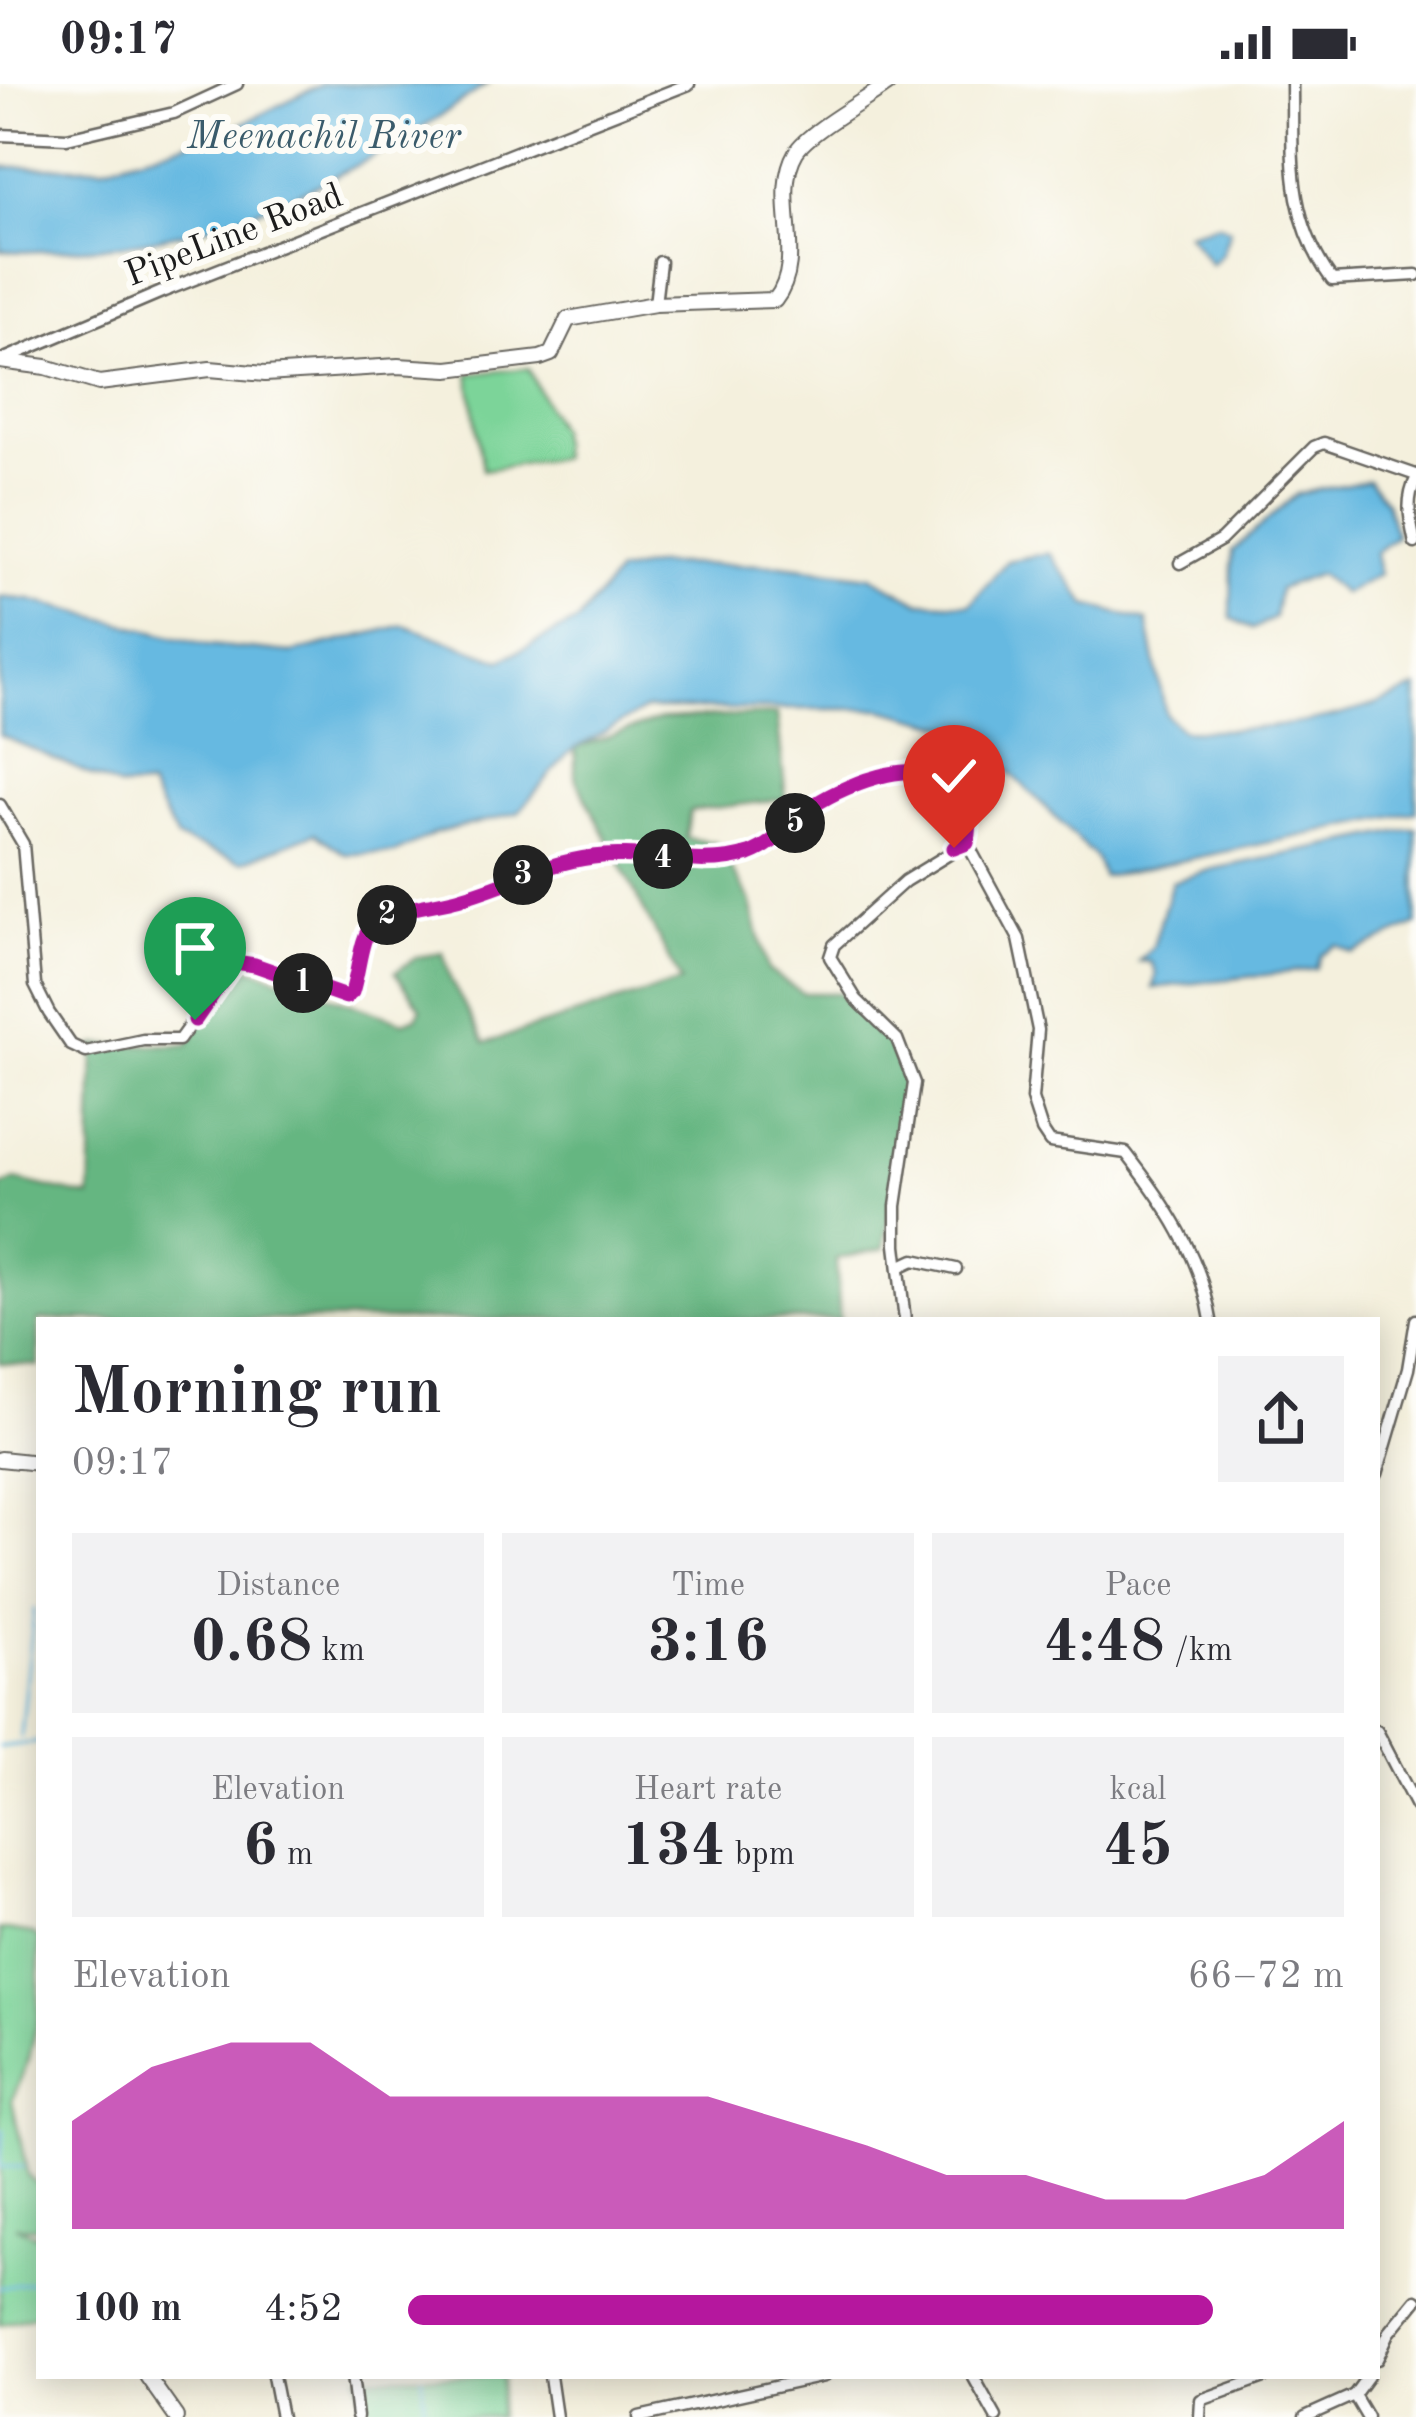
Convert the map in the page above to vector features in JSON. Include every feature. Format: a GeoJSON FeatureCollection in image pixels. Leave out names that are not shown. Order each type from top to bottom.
{"type":"FeatureCollection","features":[{"type":"Feature","properties":{"kind":"main road"},"geometry":{"type":"LineString","coordinates":[[0,361],[46,367],[99,383],[210,369],[266,374],[398,366],[448,369],[540,358],[551,353],[566,320],[655,304],[775,300],[785,288],[788,271],[788,171],[798,148],[888,84]]}},
{"type":"Feature","properties":{"kind":"main road"},"geometry":{"type":"LineString","coordinates":[[0,1459],[36,1463]]}},
{"type":"Feature","properties":{"kind":"main road"},"geometry":{"type":"LineString","coordinates":[[149,2379],[176,2417]]}},
{"type":"Feature","properties":{"kind":"street"},"geometry":{"type":"LineString","coordinates":[[0,135],[67,138],[174,112],[237,84]]}},
{"type":"Feature","properties":{"kind":"street","name":"PipeLine Road"},"geometry":{"type":"LineString","coordinates":[[0,361],[121,308],[689,84]]}},
{"type":"Feature","properties":{"kind":"street"},"geometry":{"type":"LineString","coordinates":[[1292,84],[1292,186],[1315,257],[1332,280],[1416,274]]}},
{"type":"Feature","properties":{"kind":"street"},"geometry":{"type":"LineString","coordinates":[[655,304],[660,262]]}},
{"type":"Feature","properties":{"kind":"street"},"geometry":{"type":"LineString","coordinates":[[1180,563],[1221,540],[1314,446],[1324,442],[1416,477],[1408,508],[1415,543]]}},
{"type":"Feature","properties":{"kind":"street"},"geometry":{"type":"LineString","coordinates":[[0,805],[23,844],[35,985],[71,1045],[86,1052],[143,1040],[179,1040],[235,962],[346,997],[352,992],[370,925],[382,916],[460,898],[547,866],[596,856],[662,860],[746,855],[778,840],[811,807],[828,798],[901,773],[923,771],[943,777],[967,809],[971,828],[967,843],[1019,939],[1038,1030],[1032,1099],[1042,1130],[1050,1142],[1126,1153],[1165,1203],[1201,1280],[1210,1317]]}},
{"type":"Feature","properties":{"kind":"street"},"geometry":{"type":"LineString","coordinates":[[905,1317],[896,1206],[914,1082],[897,1039],[856,998],[830,957],[834,945],[904,881],[967,843]]}},
{"type":"Feature","properties":{"kind":"street"},"geometry":{"type":"LineString","coordinates":[[899,1268],[914,1260],[956,1269]]}},
{"type":"Feature","properties":{"kind":"street"},"geometry":{"type":"LineString","coordinates":[[1380,1464],[1408,1369],[1416,1320]]}},
{"type":"Feature","properties":{"kind":"street"},"geometry":{"type":"LineString","coordinates":[[1380,1737],[1416,1806]]}},
{"type":"Feature","properties":{"kind":"street"},"geometry":{"type":"LineString","coordinates":[[1380,2352],[1389,2333],[1416,2300]]}},
{"type":"Feature","properties":{"kind":"street"},"geometry":{"type":"LineString","coordinates":[[274,2379],[281,2417]]}},
{"type":"Feature","properties":{"kind":"street"},"geometry":{"type":"LineString","coordinates":[[352,2379],[357,2417]]}},
{"type":"Feature","properties":{"kind":"street"},"geometry":{"type":"LineString","coordinates":[[550,2379],[556,2417]]}},
{"type":"Feature","properties":{"kind":"street"},"geometry":{"type":"LineString","coordinates":[[639,2417],[810,2379]]}},
{"type":"Feature","properties":{"kind":"street"},"geometry":{"type":"LineString","coordinates":[[976,2379],[996,2417]]}},
{"type":"Feature","properties":{"kind":"street"},"geometry":{"type":"LineString","coordinates":[[1305,2417],[1354,2395],[1366,2379]]}},
{"type":"Feature","properties":{"kind":"street"},"geometry":{"type":"LineString","coordinates":[[1200,2417],[1201,2400],[1241,2381]]}},
{"type":"Feature","properties":{"kind":"street"},"geometry":{"type":"LineString","coordinates":[[1354,2395],[1367,2417]]}},
{"type":"Feature","properties":{"kind":"green space"},"geometry":{"type":"Polygon","coordinates":[[[528,368],[558,429],[560,458],[483,470],[469,374],[528,368]]]}},
{"type":"Feature","properties":{"kind":"green space"},"geometry":{"type":"Polygon","coordinates":[[[777,714],[786,799],[690,811],[686,838],[716,843],[750,900],[768,970],[802,993],[840,993],[888,1038],[907,1085],[884,1249],[836,1259],[840,1317],[36,1317],[36,1366],[0,1363],[0,1187],[15,1180],[90,1197],[94,1045],[188,1045],[237,963],[404,1022],[416,1017],[421,1008],[395,972],[417,957],[443,953],[451,981],[485,1043],[681,982],[575,777],[575,748],[661,719],[777,714]]]}},
{"type":"Feature","properties":{"kind":"green space"},"geometry":{"type":"Polygon","coordinates":[[[0,1929],[36,1936],[36,2027],[12,2100],[28,2176],[36,2183],[36,2227],[15,2226],[36,2235],[36,2315],[0,2325],[0,1929]]]}},
{"type":"Feature","properties":{"kind":"green space"},"geometry":{"type":"Polygon","coordinates":[[[358,2379],[502,2379],[498,2417],[363,2417],[358,2379]]]}},
{"type":"Feature","properties":{"kind":"water","name":"Meenachil River"},"geometry":{"type":"Polygon","coordinates":[[[322,84],[487,84],[343,173],[239,217],[130,243],[0,250],[0,167],[102,167],[227,131],[322,84]]]}},
{"type":"Feature","properties":{"kind":"water"},"geometry":{"type":"Polygon","coordinates":[[[1218,224],[1230,230],[1222,254],[1211,265],[1187,233],[1218,224]]]}},
{"type":"Feature","properties":{"kind":"water"},"geometry":{"type":"Polygon","coordinates":[[[1368,480],[1386,502],[1396,536],[1375,553],[1379,574],[1344,594],[1319,574],[1279,589],[1274,618],[1253,629],[1231,618],[1232,551],[1297,494],[1368,480]]]}},
{"type":"Feature","properties":{"kind":"water"},"geometry":{"type":"Polygon","coordinates":[[[1049,553],[1087,605],[1147,621],[1166,715],[1182,730],[1241,729],[1331,717],[1416,688],[1416,812],[1103,877],[1095,857],[970,732],[882,709],[646,709],[569,752],[518,813],[436,833],[395,853],[345,854],[315,833],[242,862],[177,839],[149,787],[120,788],[0,735],[0,597],[30,600],[208,645],[292,653],[404,625],[501,660],[578,621],[617,573],[657,564],[782,565],[871,576],[919,602],[970,604],[1007,561],[1049,553]]]}},
{"type":"Feature","properties":{"kind":"water"},"geometry":{"type":"Polygon","coordinates":[[[1416,828],[1416,925],[1353,953],[1336,945],[1321,955],[1315,969],[1153,988],[1156,974],[1151,962],[1139,961],[1153,947],[1172,882],[1213,869],[1416,828]]]}},
{"type":"Feature","properties":{"kind":"waterway"},"geometry":{"type":"LineString","coordinates":[[21,1737],[34,1609]]}},
{"type":"Feature","properties":{"kind":"waterway"},"geometry":{"type":"LineString","coordinates":[[0,1747],[36,1742]]}},
{"type":"Feature","properties":{"kind":"waterway"},"geometry":{"type":"LineString","coordinates":[[0,2130],[4,2131],[0,2165]]}},
{"type":"Feature","properties":{"kind":"waterway"},"geometry":{"type":"LineString","coordinates":[[0,2167],[23,2167]]}},
{"type":"Feature","properties":{"kind":"waterway"},"geometry":{"type":"LineString","coordinates":[[0,2288],[36,2281]]}},
{"type":"Feature","properties":{"kind":"waterway"},"geometry":{"type":"LineString","coordinates":[[422,2379],[425,2417]]}},
{"type":"Feature","properties":{"kind":"route"},"geometry":{"type":"LineString","coordinates":[[195,1020],[235,962],[346,997],[352,992],[370,925],[382,916],[460,898],[547,866],[596,856],[662,860],[746,855],[778,840],[811,807],[828,798],[901,773],[923,771],[955,787],[971,828],[967,843],[954,848]]}}]}
